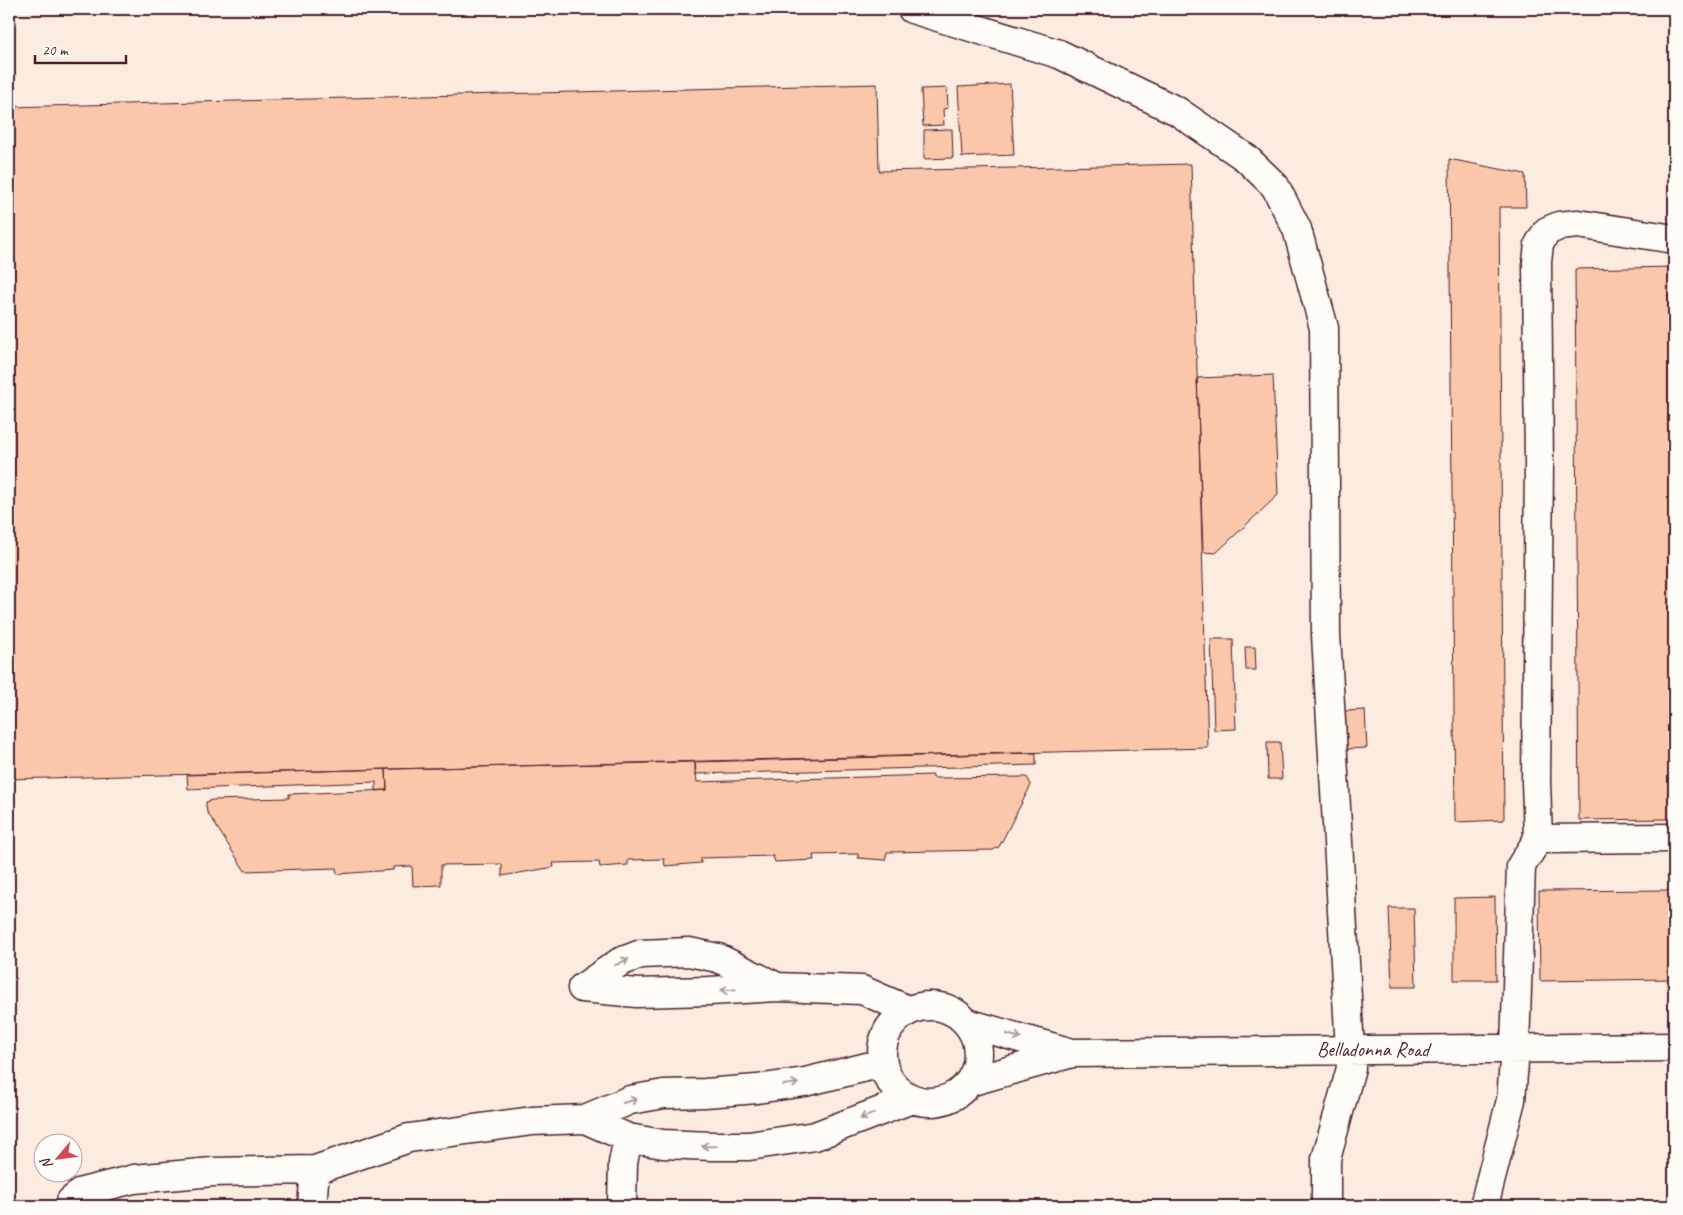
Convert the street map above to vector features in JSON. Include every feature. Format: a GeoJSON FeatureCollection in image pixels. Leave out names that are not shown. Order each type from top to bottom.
{"type":"FeatureCollection","features":[{"type":"Feature","properties":{"kind":"street"},"geometry":{"type":"LineString","coordinates":[[912,9],[1059,54],[1177,111],[1246,158],[1275,186],[1297,230],[1324,328],[1326,635],[1351,1068],[1326,1159],[1326,1206]]}},
{"type":"Feature","properties":{"kind":"street"},"geometry":{"type":"LineString","coordinates":[[1484,1206],[1511,1100],[1515,1048],[1521,866],[1538,838],[1536,782],[1539,464],[1537,262],[1539,244],[1547,231],[1560,226],[1578,224],[1674,239]]}},
{"type":"Feature","properties":{"kind":"street"},"geometry":{"type":"LineString","coordinates":[[1538,838],[1674,838]]}},
{"type":"Feature","properties":{"kind":"street"},"geometry":{"type":"LineString","coordinates":[[776,986],[718,958],[689,952],[641,954],[620,962],[582,988],[637,992],[709,991],[776,986],[862,990],[908,1010],[896,1019],[887,1032],[882,1048],[883,1063],[889,1078],[899,1090],[912,1099]]}},
{"type":"Feature","properties":{"kind":"street","name":"Belladonna Road"},"geometry":{"type":"LineString","coordinates":[[908,1010],[924,1006],[939,1006],[954,1012],[966,1023],[975,1036],[978,1052],[976,1068],[969,1082],[958,1093],[944,1100],[928,1102],[912,1099]]}},
{"type":"Feature","properties":{"kind":"street","name":"Belladonna Road"},"geometry":{"type":"LineString","coordinates":[[966,1023],[1072,1053]]}},
{"type":"Feature","properties":{"kind":"street","name":"Belladonna Road"},"geometry":{"type":"LineString","coordinates":[[969,1082],[1072,1053],[1674,1047]]}},
{"type":"Feature","properties":{"kind":"street"},"geometry":{"type":"LineString","coordinates":[[70,1206],[71,1201],[82,1192],[134,1179],[213,1172],[315,1170],[409,1138],[532,1121],[585,1119],[630,1100],[664,1094],[740,1090],[805,1082],[883,1063]]}},
{"type":"Feature","properties":{"kind":"street"},"geometry":{"type":"LineString","coordinates":[[585,1119],[628,1138],[663,1144],[749,1146],[815,1136],[912,1099]]}},
{"type":"Feature","properties":{"kind":"street"},"geometry":{"type":"LineString","coordinates":[[624,1206],[622,1204],[623,1163],[628,1138]]}},
{"type":"Feature","properties":{"kind":"street"},"geometry":{"type":"LineString","coordinates":[[312,1206],[315,1170]]}},
{"type":"Feature","properties":{"kind":"shaded area"},"geometry":{"type":"Polygon","coordinates":[[[9,9],[1674,9],[1674,1206],[9,1206],[9,9]]]}},
{"type":"Feature","properties":{"kind":"building"},"geometry":{"type":"Polygon","coordinates":[[[877,84],[879,171],[1191,164],[1208,748],[9,779],[9,107],[877,84]]]}},
{"type":"Feature","properties":{"kind":"building"},"geometry":{"type":"Polygon","coordinates":[[[1010,84],[1014,155],[962,157],[958,87],[1010,84]]]}},
{"type":"Feature","properties":{"kind":"building"},"geometry":{"type":"Polygon","coordinates":[[[947,88],[948,108],[943,109],[944,125],[923,126],[921,89],[947,88]]]}},
{"type":"Feature","properties":{"kind":"building"},"geometry":{"type":"Polygon","coordinates":[[[952,129],[953,158],[924,159],[924,130],[952,129]]]}},
{"type":"Feature","properties":{"kind":"building"},"geometry":{"type":"Polygon","coordinates":[[[1449,159],[1525,174],[1526,207],[1499,207],[1504,820],[1455,822],[1449,159]]]}},
{"type":"Feature","properties":{"kind":"building"},"geometry":{"type":"Polygon","coordinates":[[[1674,267],[1674,819],[1579,820],[1575,269],[1674,267]]]}},
{"type":"Feature","properties":{"kind":"building"},"geometry":{"type":"Polygon","coordinates":[[[1273,375],[1278,495],[1216,553],[1203,552],[1197,378],[1273,375]]]}},
{"type":"Feature","properties":{"kind":"building"},"geometry":{"type":"Polygon","coordinates":[[[1211,639],[1233,639],[1236,729],[1214,730],[1211,639]]]}},
{"type":"Feature","properties":{"kind":"building"},"geometry":{"type":"Polygon","coordinates":[[[1245,647],[1255,647],[1256,670],[1246,670],[1245,647]]]}},
{"type":"Feature","properties":{"kind":"building"},"geometry":{"type":"Polygon","coordinates":[[[1365,710],[1367,748],[1347,749],[1345,711],[1365,710]]]}},
{"type":"Feature","properties":{"kind":"building"},"geometry":{"type":"Polygon","coordinates":[[[1267,742],[1280,742],[1282,779],[1268,779],[1267,742]]]}},
{"type":"Feature","properties":{"kind":"building"},"geometry":{"type":"Polygon","coordinates":[[[1036,753],[1036,765],[695,774],[695,762],[1036,753]]]}},
{"type":"Feature","properties":{"kind":"building"},"geometry":{"type":"Polygon","coordinates":[[[695,762],[697,782],[933,775],[933,778],[1027,777],[1031,785],[999,847],[993,850],[887,852],[885,860],[858,858],[858,854],[813,855],[814,860],[775,862],[773,856],[701,858],[701,863],[665,866],[664,859],[628,860],[628,865],[600,867],[599,862],[553,863],[554,867],[502,876],[502,864],[441,865],[441,885],[413,886],[412,866],[393,867],[393,870],[337,874],[336,868],[245,871],[207,812],[206,806],[206,802],[212,800],[289,798],[289,794],[387,790],[386,769],[695,762]]]}},
{"type":"Feature","properties":{"kind":"building"},"geometry":{"type":"Polygon","coordinates":[[[386,769],[387,790],[376,791],[376,782],[188,789],[187,775],[386,769]]]}},
{"type":"Feature","properties":{"kind":"building"},"geometry":{"type":"Polygon","coordinates":[[[1674,890],[1674,979],[1540,981],[1539,891],[1674,890]]]}},
{"type":"Feature","properties":{"kind":"building"},"geometry":{"type":"Polygon","coordinates":[[[1495,897],[1496,980],[1454,980],[1454,898],[1495,897]]]}},
{"type":"Feature","properties":{"kind":"building"},"geometry":{"type":"Polygon","coordinates":[[[1389,908],[1414,908],[1416,987],[1392,987],[1389,908]]]}}]}
